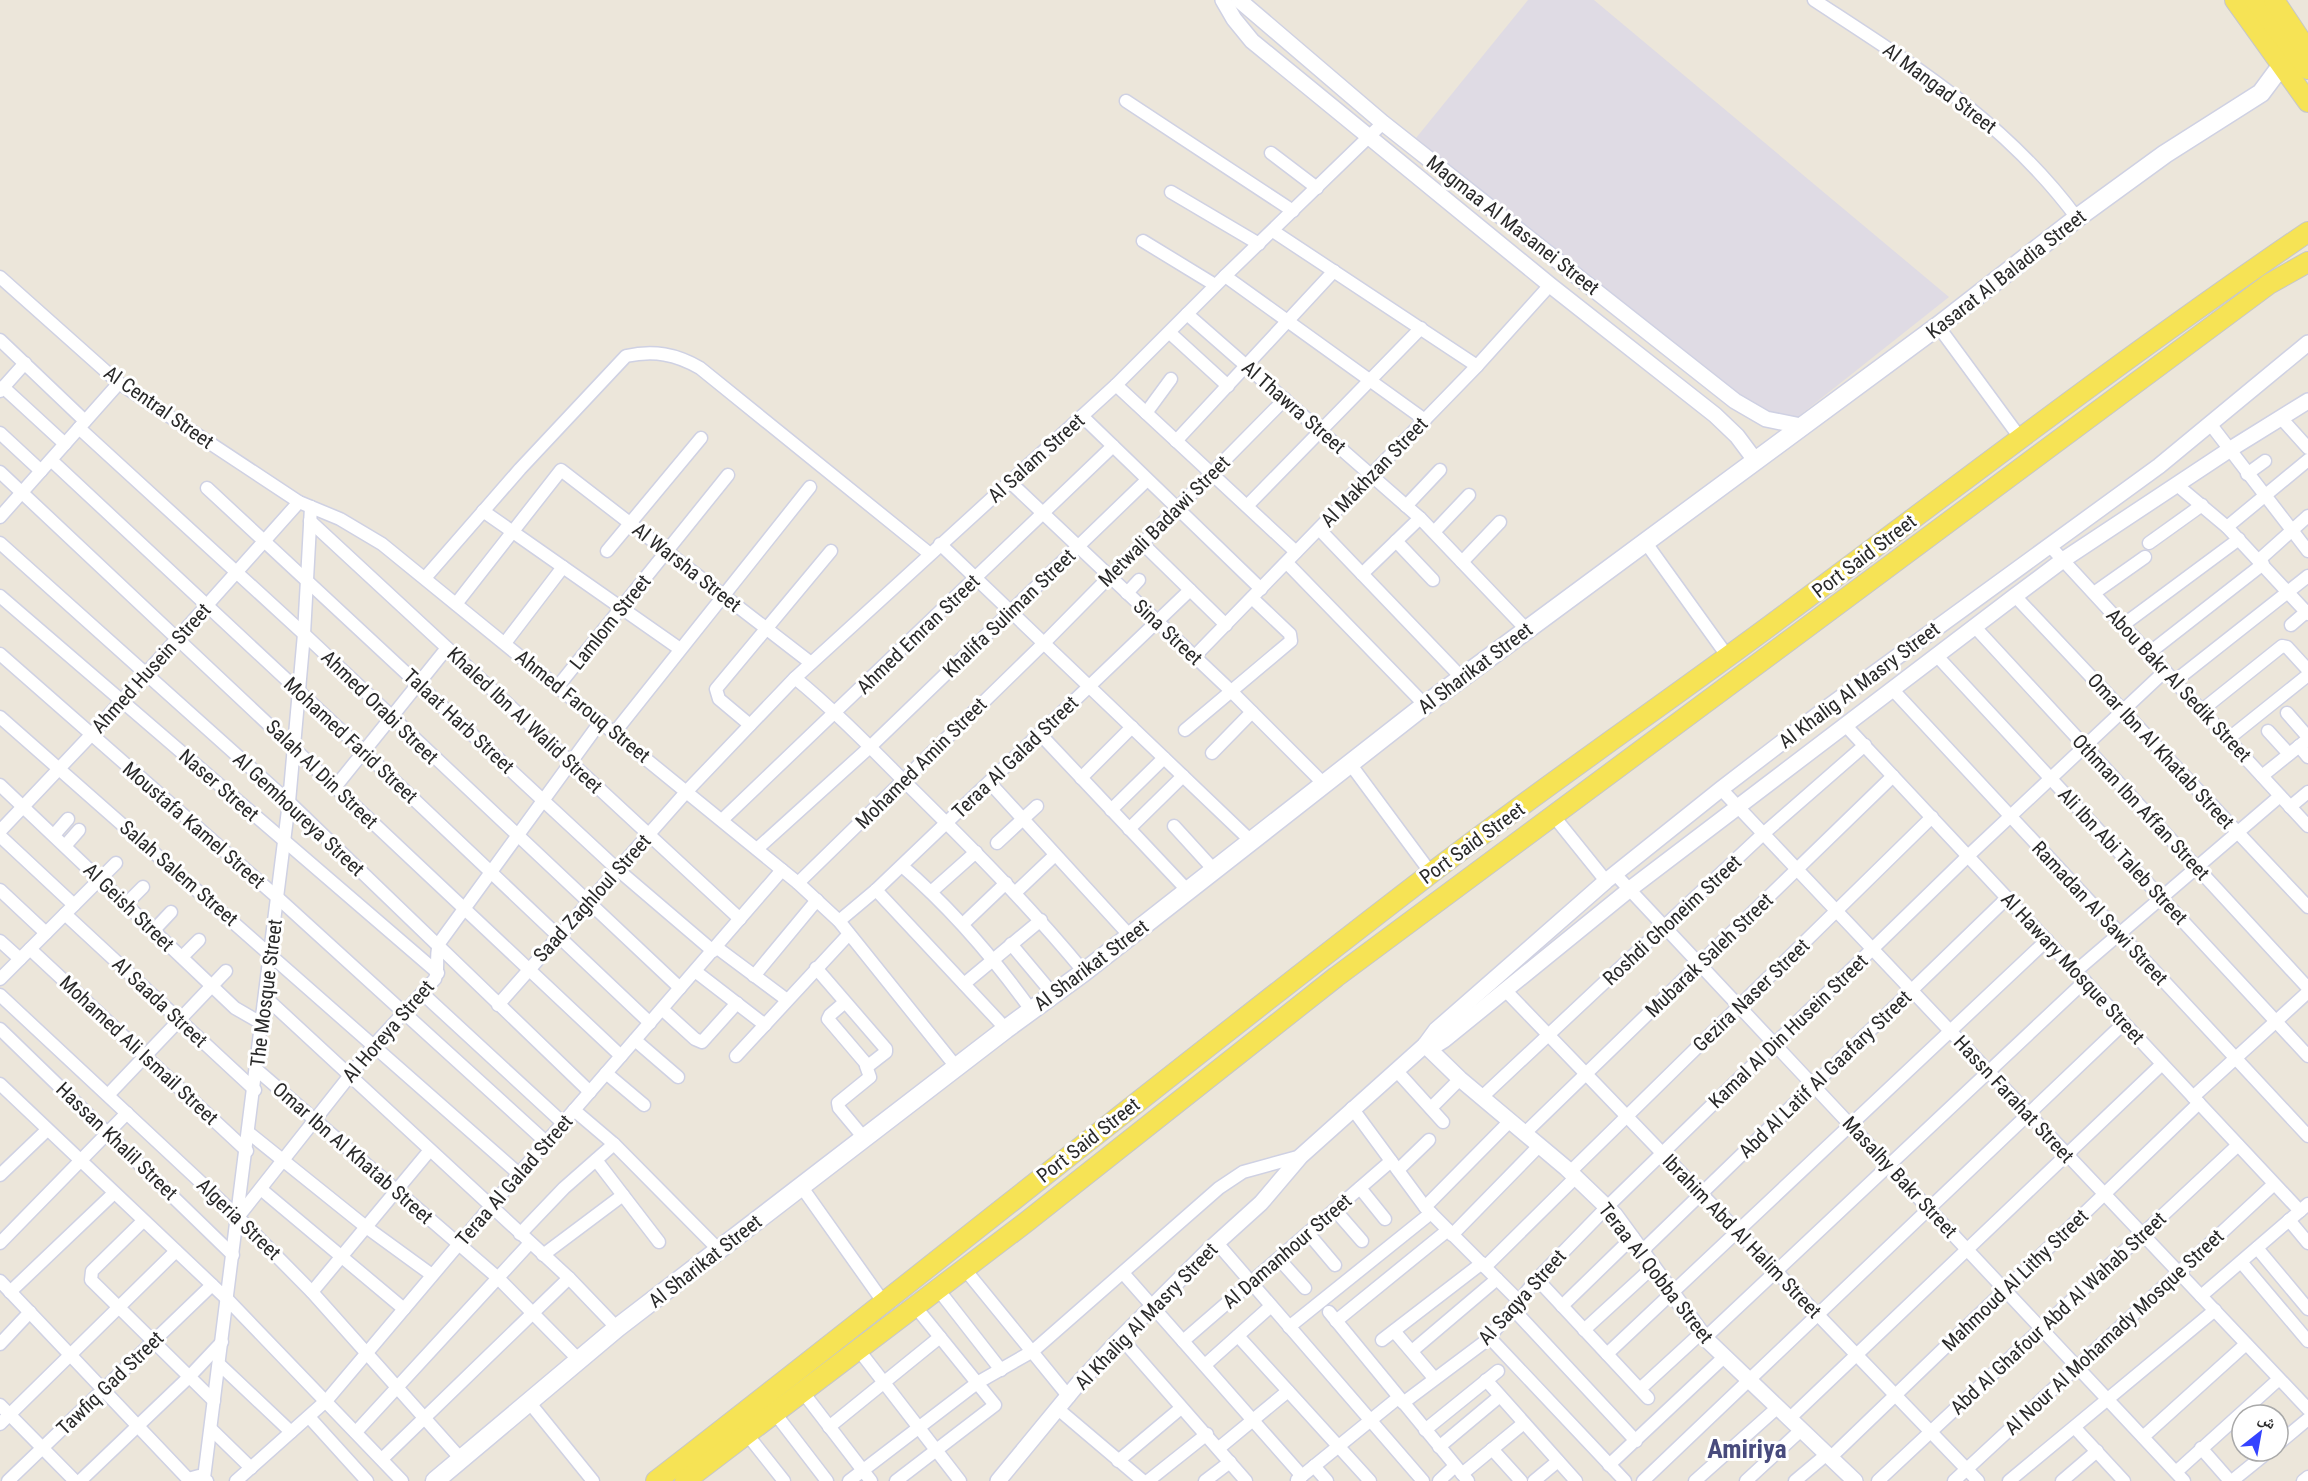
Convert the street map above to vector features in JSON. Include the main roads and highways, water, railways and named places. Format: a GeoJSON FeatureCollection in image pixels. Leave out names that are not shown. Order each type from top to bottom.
{"type":"FeatureCollection","features":[{"type":"Feature","properties":{"kind":"main road"},"geometry":{"type":"LineString","coordinates":[[2235,0],[2303,96]]}},
{"type":"Feature","properties":{"kind":"main road"},"geometry":{"type":"LineString","coordinates":[[2255,0],[2299,48]]}},
{"type":"Feature","properties":{"kind":"main road"},"geometry":{"type":"LineString","coordinates":[[2274,0],[2308,69]]}},
{"type":"Feature","properties":{"kind":"main road","name":"Kasarat Al Baladia Street"},"geometry":{"type":"LineString","coordinates":[[1755,460],[1938,326],[2077,218],[2165,154],[2261,93],[2281,66]]}},
{"type":"Feature","properties":{"kind":"main road","name":"Kasarat Al Baladia Street"},"geometry":{"type":"LineString","coordinates":[[2261,93],[2303,96]]}},
{"type":"Feature","properties":{"kind":"main road","name":"Port Said Street"},"geometry":{"type":"LineString","coordinates":[[656,1481],[884,1304],[1029,1186],[1431,873],[1728,657],[2021,439],[2121,361],[2308,232]]}},
{"type":"Feature","properties":{"kind":"main road","name":"Port Said Street"},"geometry":{"type":"LineString","coordinates":[[685,1481],[963,1267],[1025,1223],[1336,977],[1552,814],[2269,284],[2308,262]]}},
{"type":"Feature","properties":{"kind":"main road"},"geometry":{"type":"LineString","coordinates":[[2150,341],[2158,355],[2168,359]]}},
{"type":"Feature","properties":{"kind":"main road"},"geometry":{"type":"LineString","coordinates":[[2121,361],[2134,368],[2141,380]]}},
{"type":"Feature","properties":{"kind":"main road","name":"Al Sharikat Street"},"geometry":{"type":"LineString","coordinates":[[435,1481],[617,1328],[1052,993],[1084,972],[1215,871],[1461,677],[1646,543],[1755,460]]}},
{"type":"Feature","properties":{"kind":"main road"},"geometry":{"type":"LineString","coordinates":[[1029,1186],[1040,1198],[1050,1202]]}},
{"type":"Feature","properties":{"kind":"main road"},"geometry":{"type":"LineString","coordinates":[[1003,1207],[1018,1214],[1025,1223]]}},
{"type":"Feature","properties":{"kind":"district","name":"Amiriya"},"geometry":{"type":"Point","coordinates":[1747,1449]}}]}
